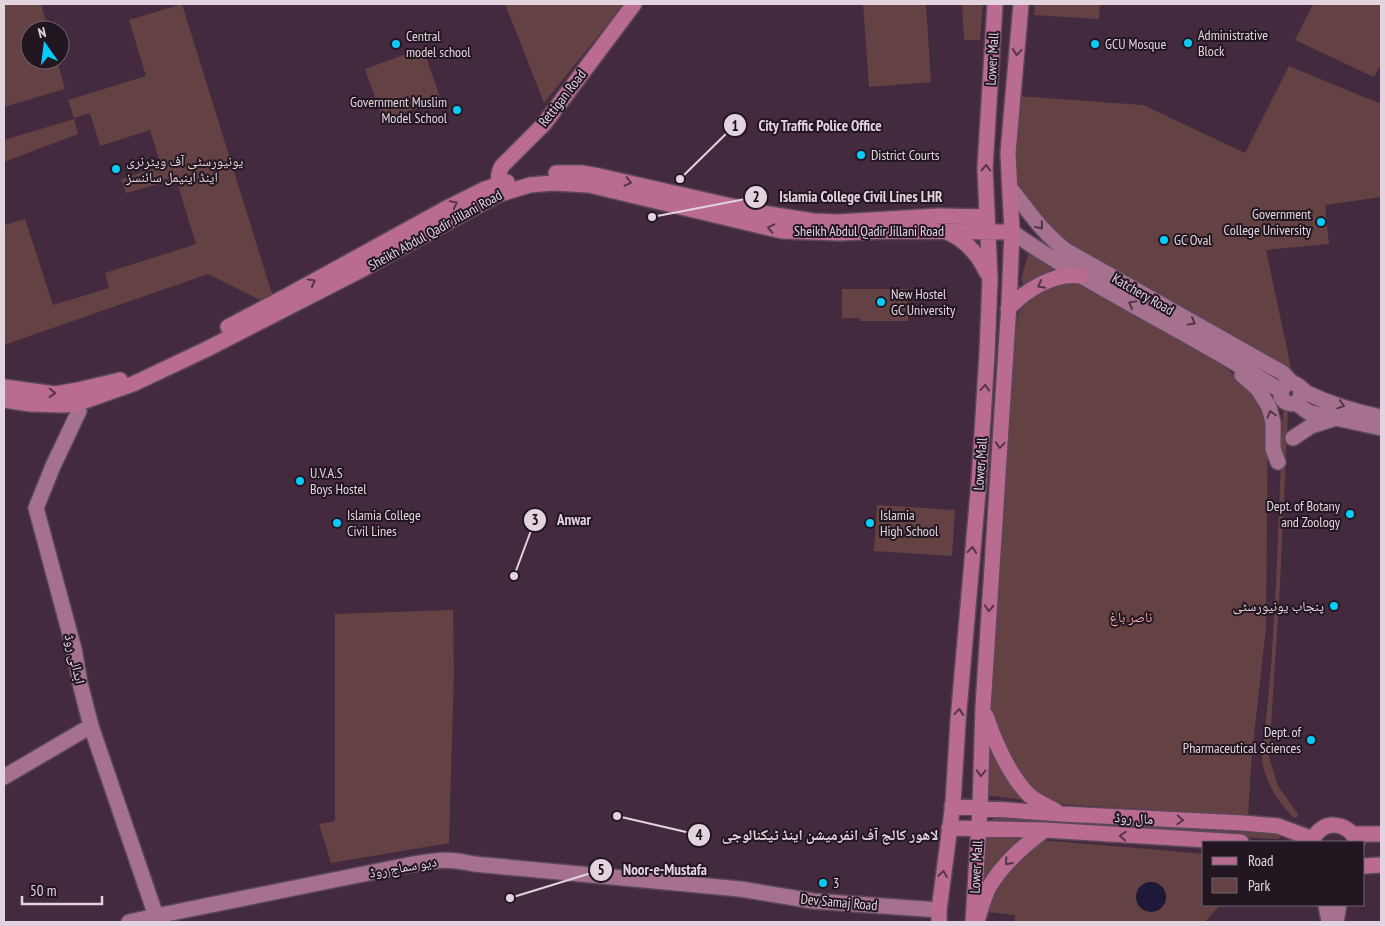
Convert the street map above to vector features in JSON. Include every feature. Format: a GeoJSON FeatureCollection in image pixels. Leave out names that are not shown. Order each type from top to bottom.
{"type":"FeatureCollection","features":[{"type":"Feature","properties":{"kind":"main road","name":"Rettigan Road"},"geometry":{"type":"LineString","coordinates":[[500,188],[499,171],[502,166],[544,124],[634,4]]}},
{"type":"Feature","properties":{"kind":"main road","name":"Lower Mall"},"geometry":{"type":"LineString","coordinates":[[939,916],[952,806],[979,482],[987,354],[990,279],[985,168],[995,4]]}},
{"type":"Feature","properties":{"kind":"main road","name":"Lower Mall"},"geometry":{"type":"LineString","coordinates":[[974,922],[983,707],[1012,232],[1008,152],[1022,4]]}},
{"type":"Feature","properties":{"kind":"main road","name":"Sheikh Abdul Qadir Jillani Road"},"geometry":{"type":"LineString","coordinates":[[4,400],[31,404],[76,404],[133,384],[207,349],[361,270],[500,188],[526,176],[582,173],[762,213],[813,221],[838,222],[939,216],[987,216]]}},
{"type":"Feature","properties":{"kind":"main road","name":"Sheikh Abdul Qadir Jillani Road"},"geometry":{"type":"LineString","coordinates":[[4,387],[55,394],[91,387],[138,374],[286,297],[445,209],[475,194],[500,188],[570,183],[589,185],[782,231],[839,233],[887,231],[1012,232]]}},
{"type":"Feature","properties":{"kind":"main road","name":"Katchery Road"},"geometry":{"type":"LineString","coordinates":[[1010,188],[1056,243],[1283,373],[1292,392],[1308,412],[1381,428]]}},
{"type":"Feature","properties":{"kind":"main road"},"geometry":{"type":"LineString","coordinates":[[987,216],[1012,232]]}},
{"type":"Feature","properties":{"kind":"main road"},"geometry":{"type":"LineString","coordinates":[[946,231],[962,240],[977,254],[990,279]]}},
{"type":"Feature","properties":{"kind":"main road","name":"Katchery Road"},"geometry":{"type":"LineString","coordinates":[[1012,232],[1081,276],[1292,392]]}},
{"type":"Feature","properties":{"kind":"main road"},"geometry":{"type":"LineString","coordinates":[[1008,309],[1043,283],[1059,277],[1081,276]]}},
{"type":"Feature","properties":{"kind":"main road"},"geometry":{"type":"LineString","coordinates":[[1220,354],[1254,384],[1266,401],[1274,422],[1273,448],[1278,462]]}},
{"type":"Feature","properties":{"kind":"main road"},"geometry":{"type":"LineString","coordinates":[[1292,392],[1381,417]]}},
{"type":"Feature","properties":{"kind":"main road","name":"ابدالی روڈ"},"geometry":{"type":"LineString","coordinates":[[76,404],[79,411],[36,508],[74,649],[80,684],[91,726],[156,916]]}},
{"type":"Feature","properties":{"kind":"main road"},"geometry":{"type":"LineString","coordinates":[[1293,438],[1311,426],[1337,418]]}},
{"type":"Feature","properties":{"kind":"main road"},"geometry":{"type":"LineString","coordinates":[[983,707],[994,739],[1019,783],[1035,799],[1062,814]]}},
{"type":"Feature","properties":{"kind":"main road"},"geometry":{"type":"LineString","coordinates":[[4,777],[91,726]]}},
{"type":"Feature","properties":{"kind":"main road","name":"مال روڈ"},"geometry":{"type":"LineString","coordinates":[[952,806],[1278,826],[1312,841]]}},
{"type":"Feature","properties":{"kind":"main road"},"geometry":{"type":"LineString","coordinates":[[1312,841],[1322,828],[1333,825],[1344,827],[1355,838],[1381,834]]}},
{"type":"Feature","properties":{"kind":"main road","name":"مال روڈ"},"geometry":{"type":"LineString","coordinates":[[949,828],[1045,830],[1225,841]]}},
{"type":"Feature","properties":{"kind":"main road"},"geometry":{"type":"LineString","coordinates":[[974,922],[988,889],[1007,862],[1045,830]]}},
{"type":"Feature","properties":{"kind":"main road","name":"دیو سماج روڈ"},"geometry":{"type":"LineString","coordinates":[[129,922],[439,860],[456,860],[474,864],[740,889]]}},
{"type":"Feature","properties":{"kind":"main road"},"geometry":{"type":"LineString","coordinates":[[1365,866],[1381,865]]}},
{"type":"Feature","properties":{"kind":"main road","name":"Dev Samaj Road"},"geometry":{"type":"LineString","coordinates":[[740,889],[812,901],[939,916]]}},
{"type":"Feature","properties":{"kind":"main road"},"geometry":{"type":"LineString","coordinates":[[1326,906],[1329,922]]}},
{"type":"Feature","properties":{"kind":"main road"},"geometry":{"type":"LineString","coordinates":[[1336,922],[1339,906]]}},
{"type":"Feature","properties":{"kind":"green space"},"geometry":{"type":"Polygon","coordinates":[[[4,4],[41,4],[45,20],[20,20],[20,70],[60,70],[65,89],[4,107],[4,4]]]}},
{"type":"Feature","properties":{"kind":"green space"},"geometry":{"type":"Polygon","coordinates":[[[182,4],[273,297],[264,302],[208,274],[4,345],[4,225],[25,219],[53,305],[109,288],[105,273],[196,244],[176,179],[126,193],[121,179],[161,166],[150,130],[100,146],[90,113],[74,118],[68,100],[146,76],[129,20],[182,4]]]}},
{"type":"Feature","properties":{"kind":"green space"},"geometry":{"type":"Polygon","coordinates":[[[505,4],[624,4],[544,103],[505,4]]]}},
{"type":"Feature","properties":{"kind":"green space"},"geometry":{"type":"Polygon","coordinates":[[[863,4],[926,4],[931,82],[869,87],[863,4]]]}},
{"type":"Feature","properties":{"kind":"green space"},"geometry":{"type":"Polygon","coordinates":[[[962,4],[983,4],[980,40],[964,40],[962,4]]]}},
{"type":"Feature","properties":{"kind":"green space"},"geometry":{"type":"Polygon","coordinates":[[[1035,4],[1100,4],[1099,19],[1034,15],[1035,4]]]}},
{"type":"Feature","properties":{"kind":"green space"},"geometry":{"type":"Polygon","coordinates":[[[1313,4],[1381,4],[1381,64],[1374,77],[1295,40],[1313,4]]]}},
{"type":"Feature","properties":{"kind":"green space"},"geometry":{"type":"Polygon","coordinates":[[[423,48],[441,100],[383,120],[365,69],[423,48]]]}},
{"type":"Feature","properties":{"kind":"green space","name":"GC Oval"},"geometry":{"type":"Polygon","coordinates":[[[1289,66],[1381,104],[1381,197],[1325,205],[1329,244],[1266,250],[1293,377],[1078,250],[1051,230],[1015,189],[1013,154],[1017,96],[1143,105],[1245,153],[1289,66]]]}},
{"type":"Feature","properties":{"kind":"green space"},"geometry":{"type":"Polygon","coordinates":[[[74,119],[78,134],[4,162],[4,140],[74,119]]]}},
{"type":"Feature","properties":{"kind":"green space"},"geometry":{"type":"Polygon","coordinates":[[[1030,249],[1070,272],[1058,271],[1048,273],[1024,285],[1021,279],[1030,249]]]}},
{"type":"Feature","properties":{"kind":"green space","name":"ناصر باغ"},"geometry":{"type":"Polygon","coordinates":[[[1073,279],[1216,360],[1264,400],[1268,413],[1266,628],[1252,754],[1248,816],[1060,804],[1033,790],[1024,781],[990,718],[1014,345],[1018,318],[1024,303],[1036,293],[1073,279]]]}},
{"type":"Feature","properties":{"kind":"green space"},"geometry":{"type":"Polygon","coordinates":[[[842,289],[908,289],[908,303],[911,307],[908,311],[908,321],[860,321],[859,318],[842,318],[842,289]]]}},
{"type":"Feature","properties":{"kind":"green space"},"geometry":{"type":"Polygon","coordinates":[[[1285,409],[1288,413],[1269,757],[1278,786],[1298,814],[1294,818],[1283,806],[1269,784],[1262,760],[1271,668],[1283,413],[1285,409]]]}},
{"type":"Feature","properties":{"kind":"green space"},"geometry":{"type":"Polygon","coordinates":[[[877,505],[955,510],[952,556],[874,551],[877,505]]]}},
{"type":"Feature","properties":{"kind":"green space"},"geometry":{"type":"Polygon","coordinates":[[[453,610],[454,672],[449,843],[331,863],[319,824],[335,821],[335,614],[453,610]]]}},
{"type":"Feature","properties":{"kind":"green space"},"geometry":{"type":"Polygon","coordinates":[[[984,733],[1025,800],[984,795],[984,733]]]}},
{"type":"Feature","properties":{"kind":"green space"},"geometry":{"type":"Polygon","coordinates":[[[995,817],[1279,834],[1281,836],[1279,839],[996,824],[992,820],[995,817]]]}},
{"type":"Feature","properties":{"kind":"green space"},"geometry":{"type":"Polygon","coordinates":[[[988,836],[1202,854],[1202,906],[1219,906],[1205,922],[1015,922],[1015,915],[977,911],[983,849],[988,836]]]}},
{"type":"Feature","properties":{"kind":"shaded area"},"geometry":{"type":"Polygon","coordinates":[[[1151,882],[1162,886],[1166,897],[1162,908],[1151,912],[1140,908],[1136,897],[1140,886],[1151,882]]]}},
{"type":"Feature","properties":{"kind":"place","name":"Administrative Block"},"geometry":{"type":"Point","coordinates":[1188,43]}},
{"type":"Feature","properties":{"kind":"place","name":"Central model school"},"geometry":{"type":"Point","coordinates":[396,44]}},
{"type":"Feature","properties":{"kind":"place","name":"GCU Mosque"},"geometry":{"type":"Point","coordinates":[1095,44]}},
{"type":"Feature","properties":{"kind":"place","name":"Government Muslim Model School"},"geometry":{"type":"Point","coordinates":[457,110]}},
{"type":"Feature","properties":{"kind":"place","name":"District Courts"},"geometry":{"type":"Point","coordinates":[861,155]}},
{"type":"Feature","properties":{"kind":"place","name":"یونیورسٹی آف ویٹرنری اینڈ اینیمل سائنسز"},"geometry":{"type":"Point","coordinates":[116,169]}},
{"type":"Feature","properties":{"kind":"place","name":"City Traffic Police Office"},"geometry":{"type":"Point","coordinates":[680,179]}},
{"type":"Feature","properties":{"kind":"place","name":"Islamia College Civil Lines LHR"},"geometry":{"type":"Point","coordinates":[652,217]}},
{"type":"Feature","properties":{"kind":"place","name":"Government College University"},"geometry":{"type":"Point","coordinates":[1321,222]}},
{"type":"Feature","properties":{"kind":"place","name":"GC Oval"},"geometry":{"type":"Point","coordinates":[1164,240]}},
{"type":"Feature","properties":{"kind":"place","name":"New Hostel GC University"},"geometry":{"type":"Point","coordinates":[881,302]}},
{"type":"Feature","properties":{"kind":"place","name":"U.V.A.S Boys Hostel"},"geometry":{"type":"Point","coordinates":[300,481]}},
{"type":"Feature","properties":{"kind":"place","name":"Dept. of Botany and Zoology"},"geometry":{"type":"Point","coordinates":[1350,514]}},
{"type":"Feature","properties":{"kind":"place","name":"Islamia College Civil Lines"},"geometry":{"type":"Point","coordinates":[337,523]}},
{"type":"Feature","properties":{"kind":"place","name":"Islamia High School"},"geometry":{"type":"Point","coordinates":[870,523]}},
{"type":"Feature","properties":{"kind":"place","name":"Anwar"},"geometry":{"type":"Point","coordinates":[514,576]}},
{"type":"Feature","properties":{"kind":"place","name":"پنجاب یونیورسٹی"},"geometry":{"type":"Point","coordinates":[1334,606]}},
{"type":"Feature","properties":{"kind":"place","name":"Dept. of Pharmaceutical Sciences"},"geometry":{"type":"Point","coordinates":[1311,740]}},
{"type":"Feature","properties":{"kind":"place","name":"لاھور کالج آف انفرمیشن اینڈ ٹیکنالوجی"},"geometry":{"type":"Point","coordinates":[617,816]}},
{"type":"Feature","properties":{"kind":"place","name":"3"},"geometry":{"type":"Point","coordinates":[823,883]}},
{"type":"Feature","properties":{"kind":"place","name":"Noor-e-Mustafa"},"geometry":{"type":"Point","coordinates":[510,898]}}]}
